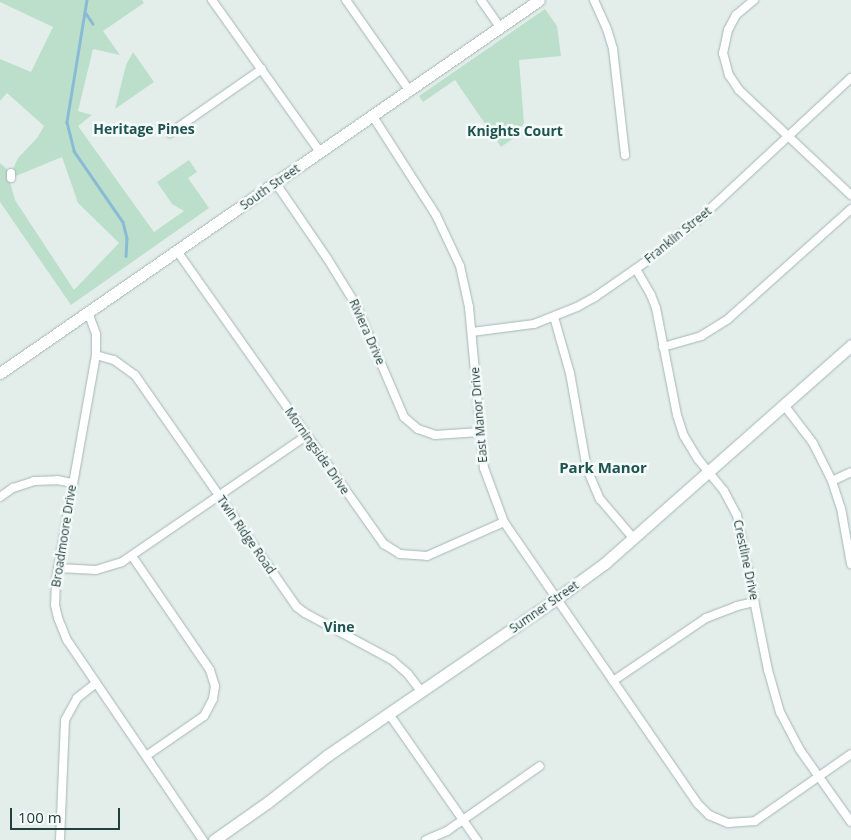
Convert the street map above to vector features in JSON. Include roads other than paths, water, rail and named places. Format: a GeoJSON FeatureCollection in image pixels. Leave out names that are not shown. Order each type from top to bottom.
{"type":"FeatureCollection","features":[{"type":"Feature","properties":{"kind":"street"},"geometry":{"type":"LineString","coordinates":[[212,0],[320,152]]}},
{"type":"Feature","properties":{"kind":"street"},"geometry":{"type":"LineString","coordinates":[[346,0],[409,90]]}},
{"type":"Feature","properties":{"kind":"street"},"geometry":{"type":"LineString","coordinates":[[481,0],[500,27]]}},
{"type":"Feature","properties":{"kind":"street","name":"South Street"},"geometry":{"type":"LineString","coordinates":[[0,373],[539,0]]}},
{"type":"Feature","properties":{"kind":"street"},"geometry":{"type":"LineString","coordinates":[[594,0],[607,29],[613,49],[625,155]]}},
{"type":"Feature","properties":{"kind":"street"},"geometry":{"type":"LineString","coordinates":[[754,0],[736,15],[728,30],[723,53],[725,64],[733,83],[851,195]]}},
{"type":"Feature","properties":{"kind":"street"},"geometry":{"type":"LineString","coordinates":[[170,133],[262,69]]}},
{"type":"Feature","properties":{"kind":"street","name":"Franklin Street"},"geometry":{"type":"LineString","coordinates":[[472,332],[516,328],[554,317],[595,297],[636,269],[697,221],[851,78]]}},
{"type":"Feature","properties":{"kind":"street","name":"East Manor Drive"},"geometry":{"type":"LineString","coordinates":[[372,115],[436,215],[453,249],[466,287],[472,332],[480,432],[489,486],[504,522],[698,804],[709,815],[719,820],[737,824],[755,821],[851,754]]}},
{"type":"Feature","properties":{"kind":"street","name":"Riviera Drive"},"geometry":{"type":"LineString","coordinates":[[276,182],[328,258],[356,305],[404,417],[418,429],[435,435],[480,432]]}},
{"type":"Feature","properties":{"kind":"street"},"geometry":{"type":"LineString","coordinates":[[664,347],[701,336],[728,319],[851,209]]}},
{"type":"Feature","properties":{"kind":"street","name":"Morningside Drive"},"geometry":{"type":"LineString","coordinates":[[177,251],[378,538],[400,554],[420,557],[436,554],[504,522]]}},
{"type":"Feature","properties":{"kind":"street","name":"Crestline Drive"},"geometry":{"type":"LineString","coordinates":[[636,269],[651,295],[664,347],[679,423],[690,448],[724,491],[737,515],[756,602],[768,670],[780,712],[789,732],[851,822]]}},
{"type":"Feature","properties":{"kind":"street","name":"Broadmoore Drive"},"geometry":{"type":"LineString","coordinates":[[88,312],[96,334],[96,356],[54,591],[58,618],[67,640],[203,840]]}},
{"type":"Feature","properties":{"kind":"street"},"geometry":{"type":"LineString","coordinates":[[554,317],[570,373],[587,469],[600,499],[634,539]]}},
{"type":"Feature","properties":{"kind":"street","name":"Sumner Street"},"geometry":{"type":"LineString","coordinates":[[214,840],[268,802],[328,755],[556,599],[634,539],[851,345]]}},
{"type":"Feature","properties":{"kind":"street","name":"Twin Ridge Road"},"geometry":{"type":"LineString","coordinates":[[96,356],[114,360],[135,375],[297,607],[392,660],[408,674],[421,691]]}},
{"type":"Feature","properties":{"kind":"street"},"geometry":{"type":"LineString","coordinates":[[784,405],[814,443],[832,481],[841,508],[851,564]]}},
{"type":"Feature","properties":{"kind":"street"},"geometry":{"type":"LineString","coordinates":[[58,568],[83,571],[96,570],[110,567],[132,556],[306,436]]}},
{"type":"Feature","properties":{"kind":"street"},"geometry":{"type":"LineString","coordinates":[[832,481],[851,472]]}},
{"type":"Feature","properties":{"kind":"street"},"geometry":{"type":"LineString","coordinates":[[0,497],[13,488],[34,481],[57,480],[73,483]]}},
{"type":"Feature","properties":{"kind":"street"},"geometry":{"type":"LineString","coordinates":[[132,556],[210,670],[215,686],[213,700],[204,716],[146,756]]}},
{"type":"Feature","properties":{"kind":"street"},"geometry":{"type":"LineString","coordinates":[[613,681],[706,618],[737,606],[756,602]]}},
{"type":"Feature","properties":{"kind":"street"},"geometry":{"type":"LineString","coordinates":[[60,840],[65,720],[76,698],[96,683]]}},
{"type":"Feature","properties":{"kind":"street"},"geometry":{"type":"LineString","coordinates":[[388,714],[477,840]]}},
{"type":"Feature","properties":{"kind":"street"},"geometry":{"type":"LineString","coordinates":[[426,840],[463,820],[540,766]]}},
{"type":"Feature","properties":{"kind":"waterway"},"geometry":{"type":"LineString","coordinates":[[87,0],[67,122],[74,151],[123,222],[127,238],[126,256]]}},
{"type":"Feature","properties":{"kind":"waterway"},"geometry":{"type":"LineString","coordinates":[[85,12],[93,24]]}},
{"type":"Feature","properties":{"kind":"district","name":"Heritage Pines"},"geometry":{"type":"Point","coordinates":[144,129]}},
{"type":"Feature","properties":{"kind":"district","name":"Knights Court"},"geometry":{"type":"Point","coordinates":[515,131]}},
{"type":"Feature","properties":{"kind":"district","name":"Park Manor"},"geometry":{"type":"Point","coordinates":[603,468]}},
{"type":"Feature","properties":{"kind":"district","name":"Vine"},"geometry":{"type":"Point","coordinates":[339,627]}}]}
